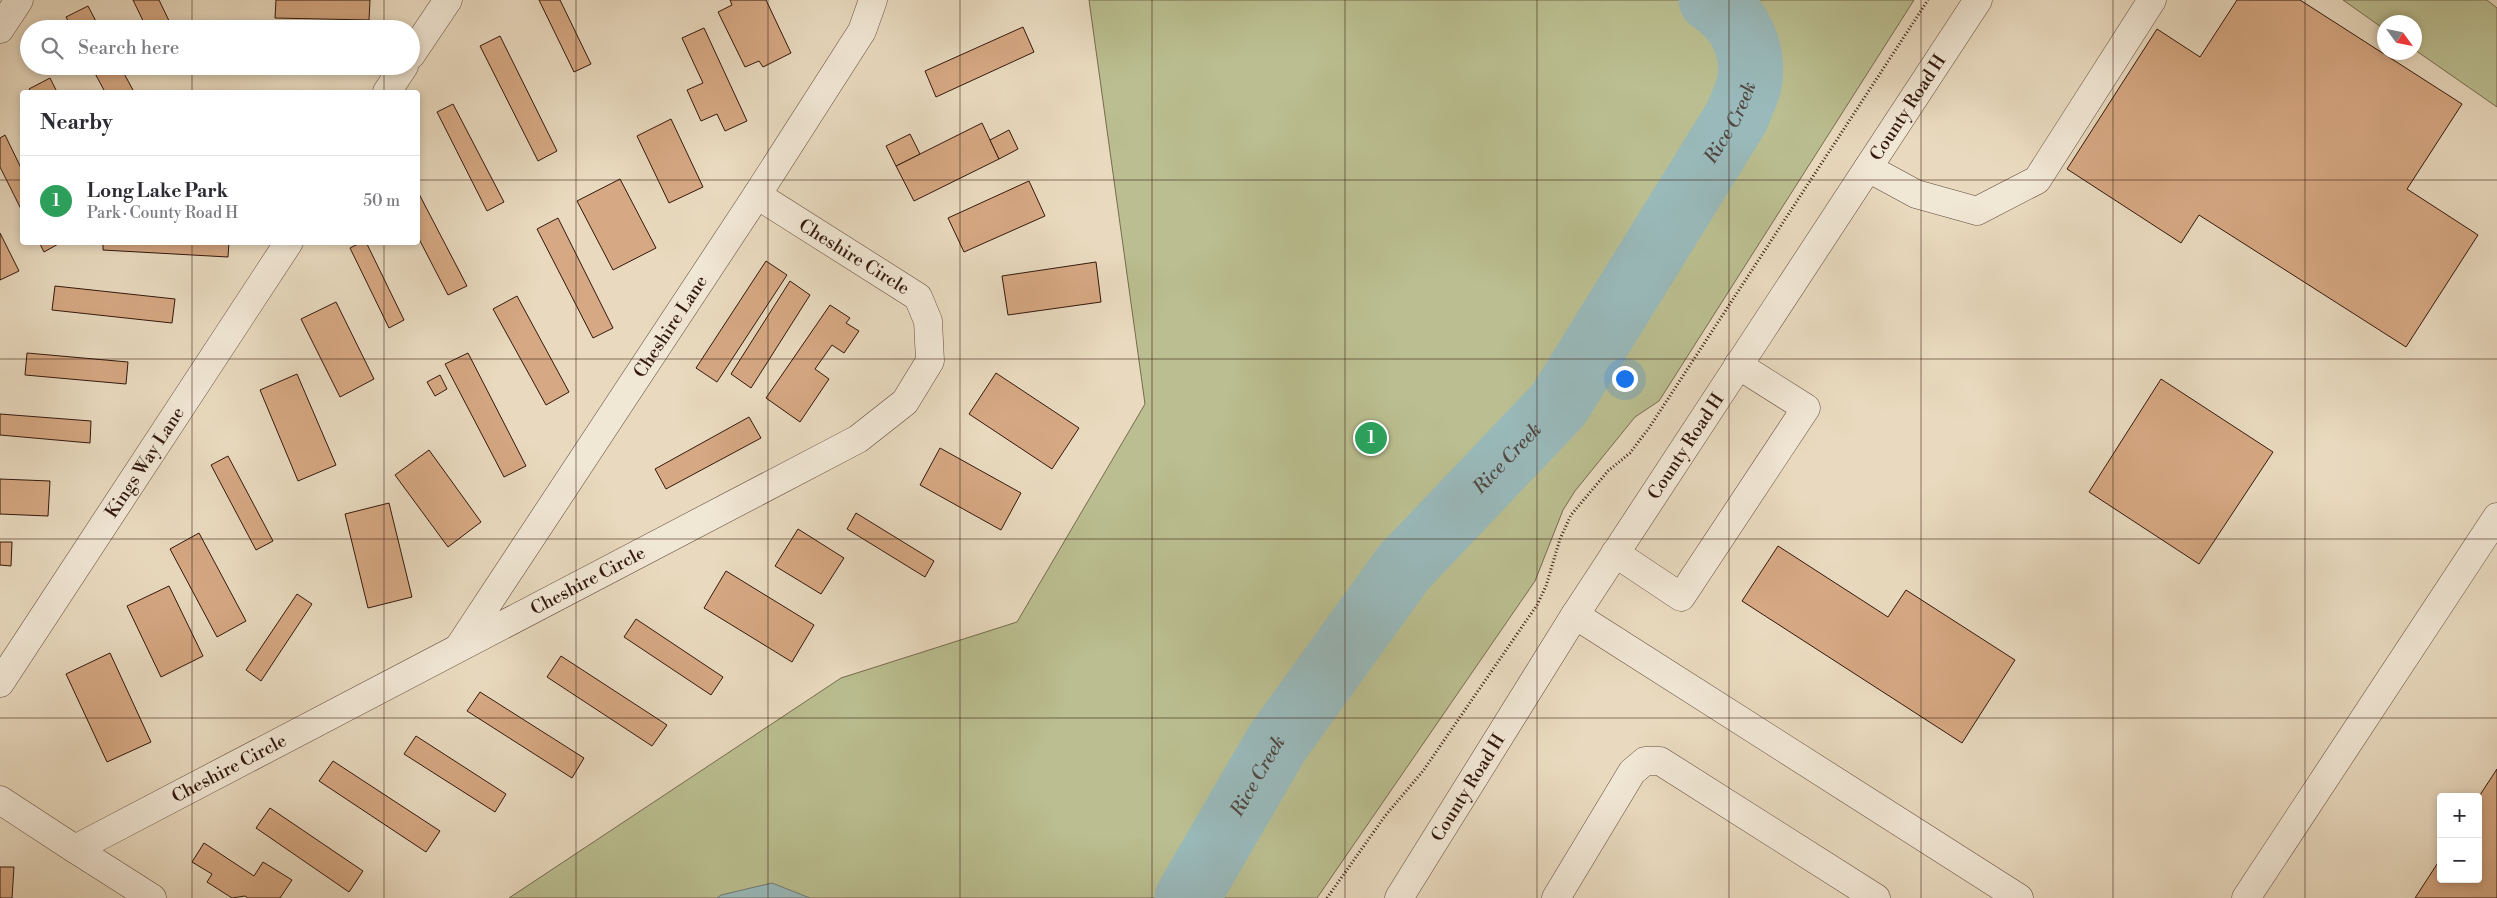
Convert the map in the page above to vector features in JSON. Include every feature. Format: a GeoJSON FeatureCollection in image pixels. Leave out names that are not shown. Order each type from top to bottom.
{"type":"FeatureCollection","features":[{"type":"Feature","properties":{"kind":"street"},"geometry":{"type":"LineString","coordinates":[[0,28],[19,0]]}},
{"type":"Feature","properties":{"kind":"street"},"geometry":{"type":"LineString","coordinates":[[420,42],[448,0]]}},
{"type":"Feature","properties":{"kind":"street","name":"Cheshire Lane"},"geometry":{"type":"LineString","coordinates":[[458,648],[757,196],[862,31],[873,0]]}},
{"type":"Feature","properties":{"kind":"street","name":"County Road H"},"geometry":{"type":"LineString","coordinates":[[1399,898],[1575,615],[1978,0]]}},
{"type":"Feature","properties":{"kind":"street"},"geometry":{"type":"LineString","coordinates":[[1868,168],[1916,194],[1976,211],[2037,180],[2152,0]]}},
{"type":"Feature","properties":{"kind":"street"},"geometry":{"type":"LineString","coordinates":[[388,90],[398,75]]}},
{"type":"Feature","properties":{"kind":"street","name":"Cheshire Circle"},"geometry":{"type":"LineString","coordinates":[[75,849],[858,439],[905,402],[930,361],[928,320],[918,297],[757,196]]}},
{"type":"Feature","properties":{"kind":"street","name":"Kings Way Lane"},"geometry":{"type":"LineString","coordinates":[[0,682],[286,245]]}},
{"type":"Feature","properties":{"kind":"street"},"geometry":{"type":"LineString","coordinates":[[1615,553],[1681,597],[1806,408],[1738,365]]}},
{"type":"Feature","properties":{"kind":"street"},"geometry":{"type":"LineString","coordinates":[[2246,898],[2497,517]]}},
{"type":"Feature","properties":{"kind":"street"},"geometry":{"type":"LineString","coordinates":[[1575,615],[2019,898]]}},
{"type":"Feature","properties":{"kind":"street"},"geometry":{"type":"LineString","coordinates":[[1556,898],[1632,772],[1645,760],[1660,761],[1876,898]]}},
{"type":"Feature","properties":{"kind":"street"},"geometry":{"type":"LineString","coordinates":[[0,800],[152,898]]}},
{"type":"Feature","properties":{"kind":"path"},"geometry":{"type":"LineString","coordinates":[[1327,898],[1385,816],[1424,770],[1537,605],[1546,586],[1560,539],[1571,515],[1608,471],[1630,453],[1649,428],[1928,0]]}},
{"type":"Feature","properties":{"kind":"green space"},"geometry":{"type":"Polygon","coordinates":[[[1089,0],[1914,0],[1659,401],[1635,417],[1575,491],[1563,510],[1535,581],[1317,898],[509,898],[841,678],[1017,622],[1145,404],[1089,0]]]}},
{"type":"Feature","properties":{"kind":"green space"},"geometry":{"type":"Polygon","coordinates":[[[2343,0],[2487,0],[2497,8],[2497,107],[2422,55],[2422,15],[2377,15],[2377,24],[2343,0]]]}},
{"type":"Feature","properties":{"kind":"water"},"geometry":{"type":"Polygon","coordinates":[[[772,883],[810,898],[717,898],[721,895],[772,883]]]}},
{"type":"Feature","properties":{"kind":"building"},"geometry":{"type":"Polygon","coordinates":[[[133,0],[159,0],[169,20],[143,20],[133,0]]]}},
{"type":"Feature","properties":{"kind":"building"},"geometry":{"type":"Polygon","coordinates":[[[276,0],[370,0],[369,20],[275,18],[276,0]]]}},
{"type":"Feature","properties":{"kind":"building"},"geometry":{"type":"Polygon","coordinates":[[[539,0],[560,0],[591,64],[574,72],[539,0]]]}},
{"type":"Feature","properties":{"kind":"building"},"geometry":{"type":"Polygon","coordinates":[[[730,0],[766,0],[791,53],[763,67],[759,61],[745,67],[718,12],[732,5],[730,0]]]}},
{"type":"Feature","properties":{"kind":"building"},"geometry":{"type":"Polygon","coordinates":[[[2237,0],[2300,0],[2377,49],[2377,60],[2393,60],[2462,104],[2407,189],[2478,235],[2406,347],[2199,215],[2181,243],[2067,169],[2157,29],[2200,57],[2237,0]]]}},
{"type":"Feature","properties":{"kind":"building"},"geometry":{"type":"Polygon","coordinates":[[[88,6],[95,20],[68,20],[66,17],[88,6]]]}},
{"type":"Feature","properties":{"kind":"building"},"geometry":{"type":"Polygon","coordinates":[[[1023,27],[1034,52],[936,97],[925,71],[1023,27]]]}},
{"type":"Feature","properties":{"kind":"building"},"geometry":{"type":"Polygon","coordinates":[[[704,28],[747,121],[725,131],[717,114],[701,121],[687,90],[703,83],[682,38],[704,28]]]}},
{"type":"Feature","properties":{"kind":"building"},"geometry":{"type":"Polygon","coordinates":[[[500,36],[557,151],[538,161],[480,46],[500,36]]]}},
{"type":"Feature","properties":{"kind":"building"},"geometry":{"type":"Polygon","coordinates":[[[96,75],[125,75],[133,90],[104,90],[96,75]]]}},
{"type":"Feature","properties":{"kind":"building"},"geometry":{"type":"Polygon","coordinates":[[[50,78],[56,90],[30,90],[50,78]]]}},
{"type":"Feature","properties":{"kind":"building"},"geometry":{"type":"Polygon","coordinates":[[[453,104],[504,202],[487,211],[437,112],[453,104]]]}},
{"type":"Feature","properties":{"kind":"building"},"geometry":{"type":"Polygon","coordinates":[[[671,119],[703,187],[669,203],[637,136],[671,119]]]}},
{"type":"Feature","properties":{"kind":"building"},"geometry":{"type":"Polygon","coordinates":[[[982,123],[999,159],[914,201],[896,166],[982,123]]]}},
{"type":"Feature","properties":{"kind":"building"},"geometry":{"type":"Polygon","coordinates":[[[1009,130],[1018,149],[999,159],[990,140],[1009,130]]]}},
{"type":"Feature","properties":{"kind":"building"},"geometry":{"type":"Polygon","coordinates":[[[910,134],[920,154],[896,166],[886,146],[910,134]]]}},
{"type":"Feature","properties":{"kind":"building"},"geometry":{"type":"Polygon","coordinates":[[[5,135],[20,166],[20,207],[0,167],[0,138],[5,135]]]}},
{"type":"Feature","properties":{"kind":"building"},"geometry":{"type":"Polygon","coordinates":[[[620,179],[656,248],[613,270],[577,201],[620,179]]]}},
{"type":"Feature","properties":{"kind":"building"},"geometry":{"type":"Polygon","coordinates":[[[1029,181],[1045,216],[964,252],[948,218],[1029,181]]]}},
{"type":"Feature","properties":{"kind":"building"},"geometry":{"type":"Polygon","coordinates":[[[420,196],[467,286],[448,295],[420,241],[420,196]]]}},
{"type":"Feature","properties":{"kind":"building"},"geometry":{"type":"Polygon","coordinates":[[[558,218],[613,328],[593,338],[537,229],[558,218]]]}},
{"type":"Feature","properties":{"kind":"building"},"geometry":{"type":"Polygon","coordinates":[[[0,233],[19,271],[0,280],[0,233]]]}},
{"type":"Feature","properties":{"kind":"building"},"geometry":{"type":"Polygon","coordinates":[[[40,245],[56,245],[44,252],[40,245]]]}},
{"type":"Feature","properties":{"kind":"building"},"geometry":{"type":"Polygon","coordinates":[[[103,245],[229,245],[228,257],[103,250],[103,245]]]}},
{"type":"Feature","properties":{"kind":"building"},"geometry":{"type":"Polygon","coordinates":[[[356,245],[367,245],[404,320],[389,328],[350,248],[356,245]]]}},
{"type":"Feature","properties":{"kind":"building"},"geometry":{"type":"Polygon","coordinates":[[[766,261],[787,275],[717,382],[696,368],[766,261]]]}},
{"type":"Feature","properties":{"kind":"building"},"geometry":{"type":"Polygon","coordinates":[[[1096,262],[1101,302],[1008,315],[1002,276],[1096,262]]]}},
{"type":"Feature","properties":{"kind":"building"},"geometry":{"type":"Polygon","coordinates":[[[790,281],[810,295],[751,388],[731,374],[790,281]]]}},
{"type":"Feature","properties":{"kind":"building"},"geometry":{"type":"Polygon","coordinates":[[[55,286],[175,299],[172,323],[52,310],[55,286]]]}},
{"type":"Feature","properties":{"kind":"building"},"geometry":{"type":"Polygon","coordinates":[[[517,296],[569,392],[546,405],[493,309],[517,296]]]}},
{"type":"Feature","properties":{"kind":"building"},"geometry":{"type":"Polygon","coordinates":[[[336,302],[374,379],[340,397],[301,319],[336,302]]]}},
{"type":"Feature","properties":{"kind":"building"},"geometry":{"type":"Polygon","coordinates":[[[830,305],[850,318],[846,323],[859,331],[844,353],[832,345],[815,369],[829,379],[800,422],[766,398],[830,305]]]}},
{"type":"Feature","properties":{"kind":"building"},"geometry":{"type":"Polygon","coordinates":[[[27,353],[128,362],[126,384],[25,375],[27,353]]]}},
{"type":"Feature","properties":{"kind":"building"},"geometry":{"type":"Polygon","coordinates":[[[468,353],[526,466],[504,477],[445,364],[468,353]]]}},
{"type":"Feature","properties":{"kind":"building"},"geometry":{"type":"Polygon","coordinates":[[[996,373],[1079,428],[1052,469],[969,414],[996,373]]]}},
{"type":"Feature","properties":{"kind":"building"},"geometry":{"type":"Polygon","coordinates":[[[297,374],[336,465],[298,481],[260,390],[297,374]]]}},
{"type":"Feature","properties":{"kind":"building"},"geometry":{"type":"Polygon","coordinates":[[[440,375],[447,389],[435,396],[427,382],[440,375]]]}},
{"type":"Feature","properties":{"kind":"building"},"geometry":{"type":"Polygon","coordinates":[[[2161,379],[2273,452],[2199,564],[2089,492],[2161,379]]]}},
{"type":"Feature","properties":{"kind":"building"},"geometry":{"type":"Polygon","coordinates":[[[0,414],[91,421],[90,443],[0,435],[0,414]]]}},
{"type":"Feature","properties":{"kind":"building"},"geometry":{"type":"Polygon","coordinates":[[[749,417],[761,438],[666,489],[655,469],[749,417]]]}},
{"type":"Feature","properties":{"kind":"building"},"geometry":{"type":"Polygon","coordinates":[[[940,448],[1021,493],[1001,530],[920,485],[940,448]]]}},
{"type":"Feature","properties":{"kind":"building"},"geometry":{"type":"Polygon","coordinates":[[[429,450],[481,522],[448,547],[395,475],[429,450]]]}},
{"type":"Feature","properties":{"kind":"building"},"geometry":{"type":"Polygon","coordinates":[[[228,456],[273,541],[256,550],[211,465],[228,456]]]}},
{"type":"Feature","properties":{"kind":"building"},"geometry":{"type":"Polygon","coordinates":[[[0,479],[50,481],[48,516],[0,514],[0,479]]]}},
{"type":"Feature","properties":{"kind":"building"},"geometry":{"type":"Polygon","coordinates":[[[389,503],[412,597],[368,608],[345,514],[389,503]]]}},
{"type":"Feature","properties":{"kind":"building"},"geometry":{"type":"Polygon","coordinates":[[[856,513],[934,561],[925,577],[847,529],[856,513]]]}},
{"type":"Feature","properties":{"kind":"building"},"geometry":{"type":"Polygon","coordinates":[[[798,529],[844,558],[821,594],[775,566],[798,529]]]}},
{"type":"Feature","properties":{"kind":"building"},"geometry":{"type":"Polygon","coordinates":[[[199,533],[246,621],[217,637],[170,549],[199,533]]]}},
{"type":"Feature","properties":{"kind":"building"},"geometry":{"type":"Polygon","coordinates":[[[0,542],[12,542],[11,566],[0,565],[0,542]]]}},
{"type":"Feature","properties":{"kind":"building"},"geometry":{"type":"Polygon","coordinates":[[[1778,546],[1888,617],[1906,590],[2015,660],[1962,743],[1742,601],[1778,546]]]}},
{"type":"Feature","properties":{"kind":"building"},"geometry":{"type":"Polygon","coordinates":[[[726,571],[814,625],[792,662],[704,608],[726,571]]]}},
{"type":"Feature","properties":{"kind":"building"},"geometry":{"type":"Polygon","coordinates":[[[169,586],[203,656],[161,677],[127,606],[169,586]]]}},
{"type":"Feature","properties":{"kind":"building"},"geometry":{"type":"Polygon","coordinates":[[[297,594],[312,604],[261,681],[246,670],[297,594]]]}},
{"type":"Feature","properties":{"kind":"building"},"geometry":{"type":"Polygon","coordinates":[[[636,619],[723,677],[711,695],[624,637],[636,619]]]}},
{"type":"Feature","properties":{"kind":"building"},"geometry":{"type":"Polygon","coordinates":[[[110,653],[151,742],[107,762],[66,674],[110,653]]]}},
{"type":"Feature","properties":{"kind":"building"},"geometry":{"type":"Polygon","coordinates":[[[561,656],[667,725],[652,746],[547,677],[561,656]]]}},
{"type":"Feature","properties":{"kind":"building"},"geometry":{"type":"Polygon","coordinates":[[[480,692],[584,758],[572,778],[467,711],[480,692]]]}},
{"type":"Feature","properties":{"kind":"building"},"geometry":{"type":"Polygon","coordinates":[[[416,736],[506,794],[495,812],[404,754],[416,736]]]}},
{"type":"Feature","properties":{"kind":"building"},"geometry":{"type":"Polygon","coordinates":[[[333,761],[440,831],[426,852],[319,781],[333,761]]]}},
{"type":"Feature","properties":{"kind":"building"},"geometry":{"type":"Polygon","coordinates":[[[2497,769],[2497,898],[2415,898],[2437,864],[2437,883],[2482,883],[2481,793],[2497,769]]]}},
{"type":"Feature","properties":{"kind":"building"},"geometry":{"type":"Polygon","coordinates":[[[270,808],[363,871],[349,892],[256,828],[270,808]]]}},
{"type":"Feature","properties":{"kind":"building"},"geometry":{"type":"Polygon","coordinates":[[[204,843],[254,876],[263,862],[292,880],[280,898],[248,898],[245,896],[232,898],[207,882],[212,874],[192,862],[204,843]]]}},
{"type":"Feature","properties":{"kind":"building"},"geometry":{"type":"Polygon","coordinates":[[[0,867],[14,867],[12,898],[0,898],[0,867]]]}},
{"type":"Feature","properties":{"kind":"waterway","name":"Rice Creek"},"geometry":{"type":"LineString","coordinates":[[1187,898],[1277,743],[1404,567],[1559,404],[1736,118],[1749,85],[1751,73],[1748,48],[1738,26],[1721,7],[1711,0]]}},
{"type":"Feature","properties":{"kind":"place","name":"Long Lake Park"},"geometry":{"type":"Point","coordinates":[1371,438]}}]}
